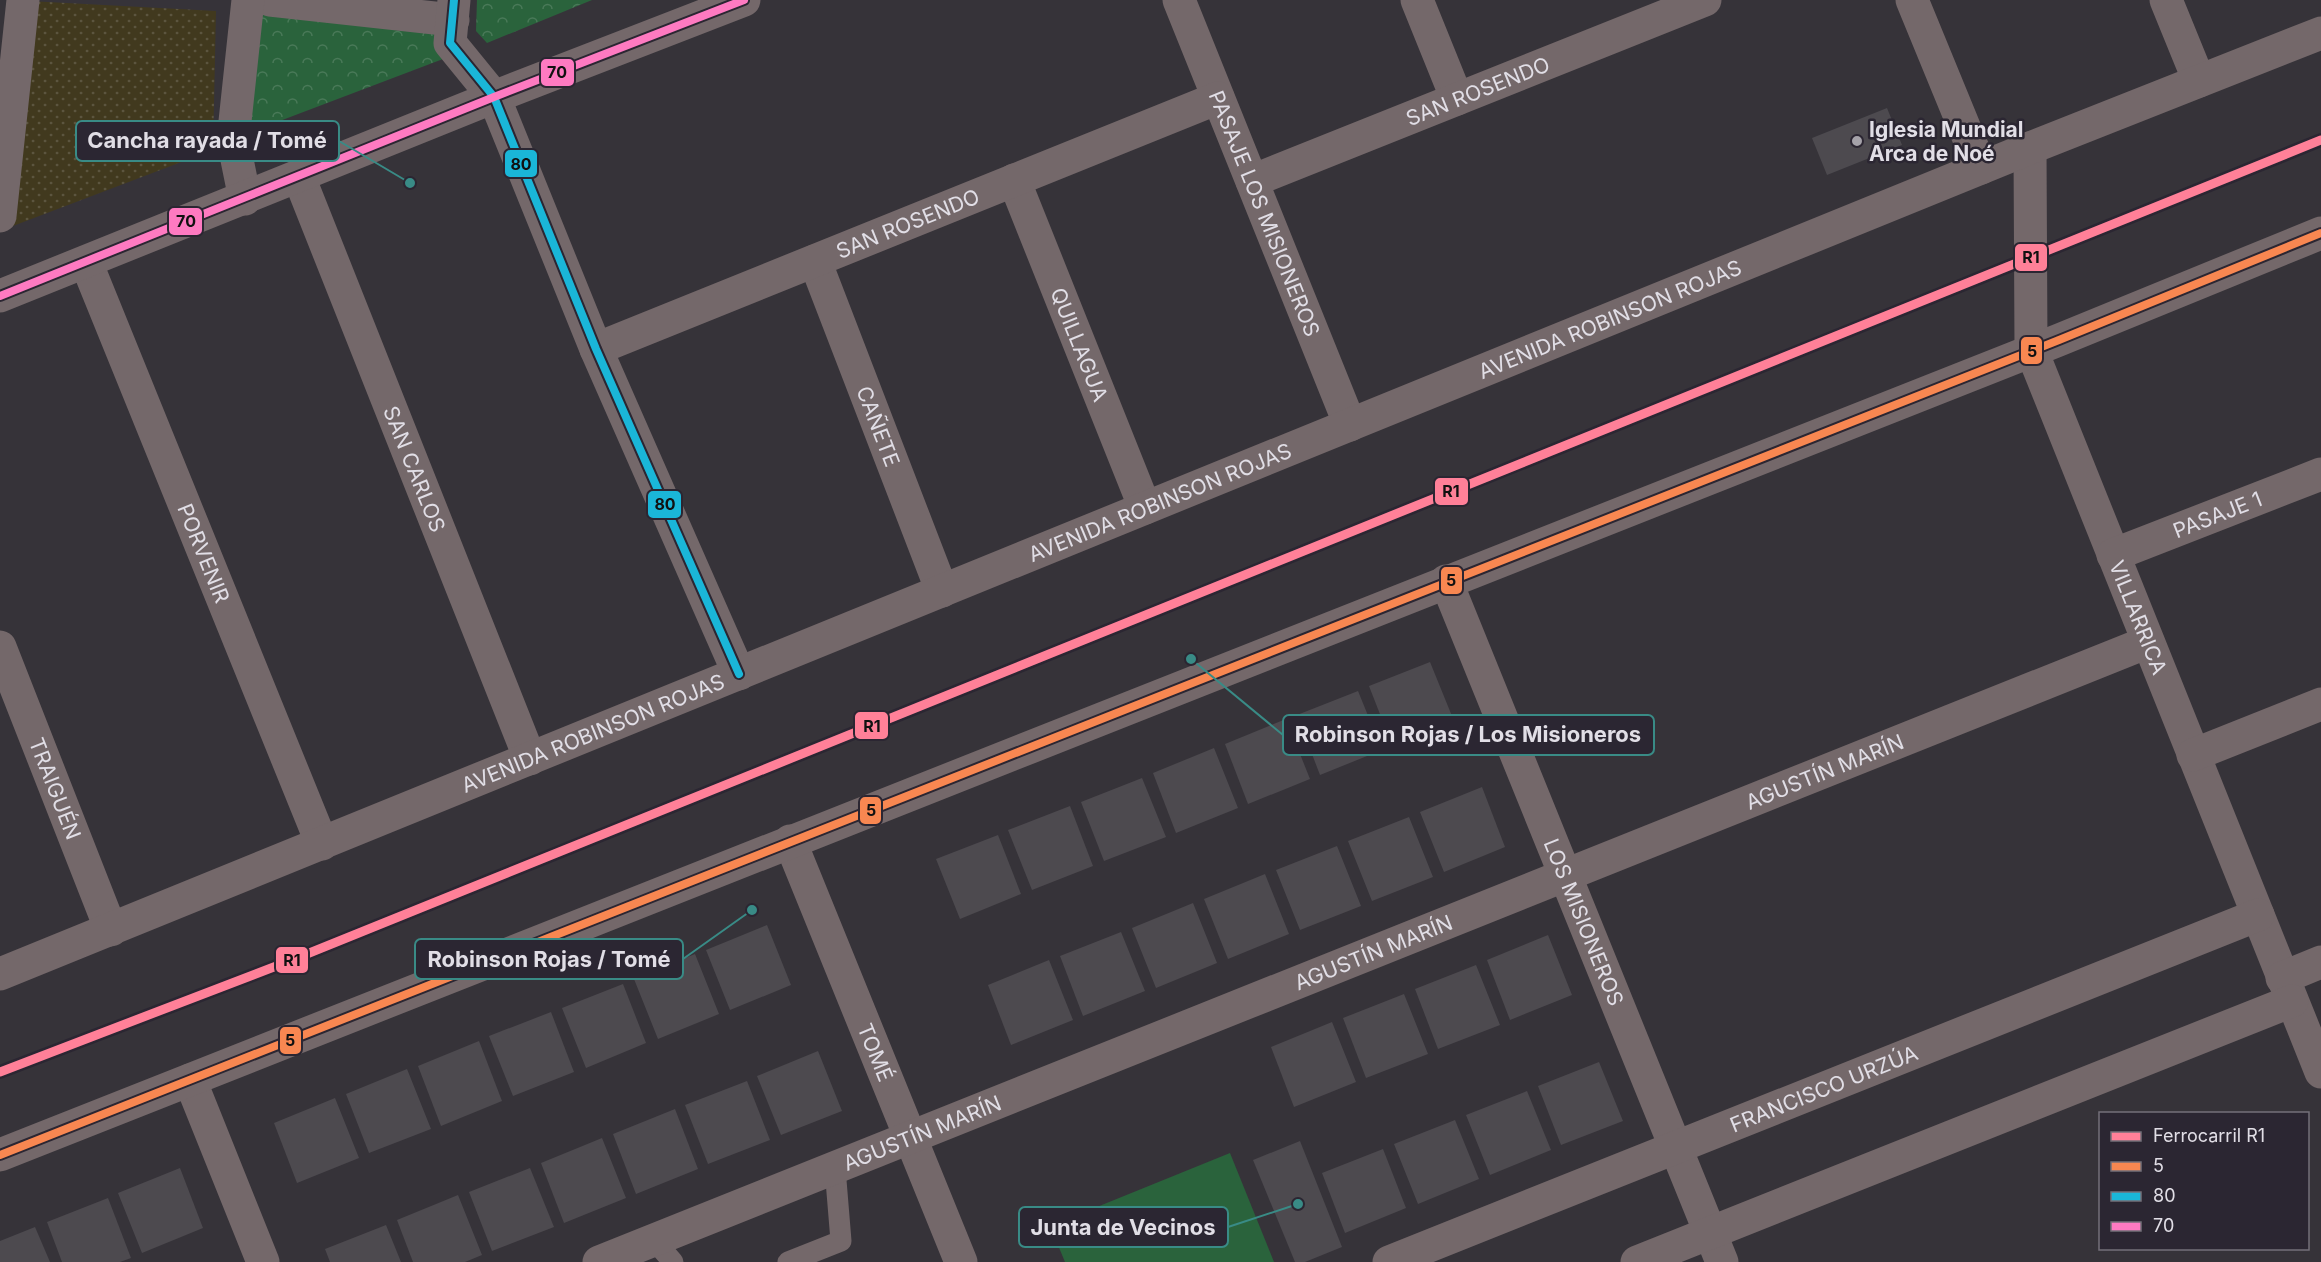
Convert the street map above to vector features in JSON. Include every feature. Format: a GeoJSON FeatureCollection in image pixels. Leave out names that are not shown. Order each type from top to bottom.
{"type":"FeatureCollection","features":[{"type":"Feature","properties":{"kind":"street"},"geometry":{"type":"LineString","coordinates":[[0,216],[23,0]]}},
{"type":"Feature","properties":{"kind":"street"},"geometry":{"type":"LineString","coordinates":[[245,199],[233,140],[248,0]]}},
{"type":"Feature","properties":{"kind":"street"},"geometry":{"type":"LineString","coordinates":[[270,0],[454,10],[450,43],[494,98],[596,349],[739,674]]}},
{"type":"Feature","properties":{"kind":"street","name":"PASAJE LOS MISIONEROS"},"geometry":{"type":"LineString","coordinates":[[1179,0],[1350,425]]}},
{"type":"Feature","properties":{"kind":"street"},"geometry":{"type":"LineString","coordinates":[[1417,0],[1457,99]]}},
{"type":"Feature","properties":{"kind":"street","name":"SAN ROSENDO"},"geometry":{"type":"LineString","coordinates":[[1252,181],[1457,99],[1656,9],[1705,0]]}},
{"type":"Feature","properties":{"kind":"street"},"geometry":{"type":"LineString","coordinates":[[1912,0],[1981,168]]}},
{"type":"Feature","properties":{"kind":"street"},"geometry":{"type":"LineString","coordinates":[[2166,0],[2199,81]]}},
{"type":"Feature","properties":{"kind":"street"},"geometry":{"type":"LineString","coordinates":[[0,296],[737,1]]}},
{"type":"Feature","properties":{"kind":"street","name":"AVENIDA ROBINSON ROJAS"},"geometry":{"type":"LineString","coordinates":[[0,974],[2030,148],[2321,33]]}},
{"type":"Feature","properties":{"kind":"street","name":"SAN ROSENDO"},"geometry":{"type":"LineString","coordinates":[[596,349],[1218,98]]}},
{"type":"Feature","properties":{"kind":"street","name":"VILLARRICA"},"geometry":{"type":"LineString","coordinates":[[2030,148],[2031,349],[2321,1072]]}},
{"type":"Feature","properties":{"kind":"street","name":"SAN CARLOS"},"geometry":{"type":"LineString","coordinates":[[299,177],[530,759]]}},
{"type":"Feature","properties":{"kind":"street","name":"QUILLAGUA"},"geometry":{"type":"LineString","coordinates":[[1014,180],[1145,508]]}},
{"type":"Feature","properties":{"kind":"street"},"geometry":{"type":"LineString","coordinates":[[0,1155],[2031,349],[2059,340],[2321,233]]}},
{"type":"Feature","properties":{"kind":"street","name":"CAÑETE"},"geometry":{"type":"LineString","coordinates":[[814,261],[942,591]]}},
{"type":"Feature","properties":{"kind":"street","name":"PORVENIR"},"geometry":{"type":"LineString","coordinates":[[86,262],[322,844]]}},
{"type":"Feature","properties":{"kind":"street","name":"PASAJE 1"},"geometry":{"type":"LineString","coordinates":[[2113,555],[2321,474]]}},
{"type":"Feature","properties":{"kind":"street","name":"LOS MISIONEROS"},"geometry":{"type":"LineString","coordinates":[[1446,581],[1716,1247]]}},
{"type":"Feature","properties":{"kind":"street","name":"AGUSTÍN MARÍN"},"geometry":{"type":"LineString","coordinates":[[599,1262],[663,1251],[835,1168],[2148,642]]}},
{"type":"Feature","properties":{"kind":"street","name":"TRAIGUÉN"},"geometry":{"type":"LineString","coordinates":[[0,647],[111,930]]}},
{"type":"Feature","properties":{"kind":"street"},"geometry":{"type":"LineString","coordinates":[[2193,755],[2321,704]]}},
{"type":"Feature","properties":{"kind":"street","name":"TOMÉ"},"geometry":{"type":"LineString","coordinates":[[790,841],[960,1262]]}},
{"type":"Feature","properties":{"kind":"street","name":"FRANCISCO URZÚA"},"geometry":{"type":"LineString","coordinates":[[1389,1262],[2258,915]]}},
{"type":"Feature","properties":{"kind":"street"},"geometry":{"type":"LineString","coordinates":[[1637,1262],[1716,1247],[2287,989],[2321,962]]}},
{"type":"Feature","properties":{"kind":"street"},"geometry":{"type":"LineString","coordinates":[[190,1080],[263,1262]]}},
{"type":"Feature","properties":{"kind":"lane"},"geometry":{"type":"LineString","coordinates":[[788,1262],[841,1241],[835,1168]]}},
{"type":"Feature","properties":{"kind":"green space"},"geometry":{"type":"Polygon","coordinates":[[[477,0],[592,0],[487,43],[476,31],[477,0]]]}},
{"type":"Feature","properties":{"kind":"green space"},"geometry":{"type":"Polygon","coordinates":[[[246,14],[441,25],[443,59],[240,136],[246,14]]]}},
{"type":"Feature","properties":{"kind":"green space"},"geometry":{"type":"Polygon","coordinates":[[[1230,1153],[1274,1262],[1065,1262],[1050,1226],[1230,1153]]]}},
{"type":"Feature","properties":{"kind":"sand"},"geometry":{"type":"Polygon","coordinates":[[[29,1],[216,11],[213,150],[5,229],[29,1]]]}},
{"type":"Feature","properties":{"kind":"building","name":"Iglesia Mundial Arca de Noé"},"geometry":{"type":"Polygon","coordinates":[[[1887,108],[1902,145],[1827,175],[1812,138],[1887,108]]]}},
{"type":"Feature","properties":{"kind":"building"},"geometry":{"type":"Polygon","coordinates":[[[1430,662],[1454,721],[1392,745],[1369,686],[1430,662]]]}},
{"type":"Feature","properties":{"kind":"building"},"geometry":{"type":"Polygon","coordinates":[[[1358,691],[1382,750],[1320,775],[1297,715],[1358,691]]]}},
{"type":"Feature","properties":{"kind":"building"},"geometry":{"type":"Polygon","coordinates":[[[1286,719],[1310,779],[1248,804],[1225,744],[1286,719]]]}},
{"type":"Feature","properties":{"kind":"building"},"geometry":{"type":"Polygon","coordinates":[[[1214,748],[1238,808],[1176,833],[1153,773],[1214,748]]]}},
{"type":"Feature","properties":{"kind":"building"},"geometry":{"type":"Polygon","coordinates":[[[1142,778],[1166,837],[1104,861],[1081,802],[1142,778]]]}},
{"type":"Feature","properties":{"kind":"building"},"geometry":{"type":"Polygon","coordinates":[[[1482,787],[1505,847],[1444,872],[1420,812],[1482,787]]]}},
{"type":"Feature","properties":{"kind":"building"},"geometry":{"type":"Polygon","coordinates":[[[1070,806],[1093,866],[1032,890],[1008,830],[1070,806]]]}},
{"type":"Feature","properties":{"kind":"building"},"geometry":{"type":"Polygon","coordinates":[[[1409,817],[1433,877],[1372,901],[1348,841],[1409,817]]]}},
{"type":"Feature","properties":{"kind":"building"},"geometry":{"type":"Polygon","coordinates":[[[998,835],[1021,894],[960,919],[936,859],[998,835]]]}},
{"type":"Feature","properties":{"kind":"building"},"geometry":{"type":"Polygon","coordinates":[[[1337,846],[1361,906],[1300,930],[1276,870],[1337,846]]]}},
{"type":"Feature","properties":{"kind":"building"},"geometry":{"type":"Polygon","coordinates":[[[1265,874],[1289,934],[1228,959],[1204,899],[1265,874]]]}},
{"type":"Feature","properties":{"kind":"building"},"geometry":{"type":"Polygon","coordinates":[[[1193,903],[1217,963],[1156,988],[1132,928],[1193,903]]]}},
{"type":"Feature","properties":{"kind":"building"},"geometry":{"type":"Polygon","coordinates":[[[767,925],[791,985],[730,1010],[706,950],[767,925]]]}},
{"type":"Feature","properties":{"kind":"building"},"geometry":{"type":"Polygon","coordinates":[[[1121,932],[1145,991],[1083,1016],[1060,956],[1121,932]]]}},
{"type":"Feature","properties":{"kind":"building"},"geometry":{"type":"Polygon","coordinates":[[[1548,935],[1572,995],[1510,1020],[1487,960],[1548,935]]]}},
{"type":"Feature","properties":{"kind":"building"},"geometry":{"type":"Polygon","coordinates":[[[695,954],[719,1014],[658,1039],[634,979],[695,954]]]}},
{"type":"Feature","properties":{"kind":"building"},"geometry":{"type":"Polygon","coordinates":[[[1049,960],[1073,1020],[1011,1045],[988,985],[1049,960]]]}},
{"type":"Feature","properties":{"kind":"building"},"geometry":{"type":"Polygon","coordinates":[[[1476,965],[1500,1025],[1438,1049],[1415,989],[1476,965]]]}},
{"type":"Feature","properties":{"kind":"building"},"geometry":{"type":"Polygon","coordinates":[[[623,984],[646,1043],[586,1068],[562,1008],[623,984]]]}},
{"type":"Feature","properties":{"kind":"building"},"geometry":{"type":"Polygon","coordinates":[[[1404,994],[1428,1054],[1366,1078],[1343,1018],[1404,994]]]}},
{"type":"Feature","properties":{"kind":"building"},"geometry":{"type":"Polygon","coordinates":[[[551,1012],[574,1072],[513,1096],[489,1036],[551,1012]]]}},
{"type":"Feature","properties":{"kind":"building"},"geometry":{"type":"Polygon","coordinates":[[[1332,1022],[1356,1082],[1294,1107],[1271,1047],[1332,1022]]]}},
{"type":"Feature","properties":{"kind":"building"},"geometry":{"type":"Polygon","coordinates":[[[479,1041],[502,1101],[441,1126],[418,1066],[479,1041]]]}},
{"type":"Feature","properties":{"kind":"building"},"geometry":{"type":"Polygon","coordinates":[[[818,1051],[842,1111],[781,1135],[757,1076],[818,1051]]]}},
{"type":"Feature","properties":{"kind":"building"},"geometry":{"type":"Polygon","coordinates":[[[1599,1062],[1623,1121],[1561,1145],[1538,1086],[1599,1062]]]}},
{"type":"Feature","properties":{"kind":"building"},"geometry":{"type":"Polygon","coordinates":[[[407,1069],[431,1129],[369,1153],[346,1094],[407,1069]]]}},
{"type":"Feature","properties":{"kind":"building"},"geometry":{"type":"Polygon","coordinates":[[[747,1081],[770,1140],[708,1164],[685,1105],[747,1081]]]}},
{"type":"Feature","properties":{"kind":"building"},"geometry":{"type":"Polygon","coordinates":[[[1527,1091],[1551,1150],[1490,1175],[1466,1115],[1527,1091]]]}},
{"type":"Feature","properties":{"kind":"building"},"geometry":{"type":"Polygon","coordinates":[[[335,1098],[359,1158],[297,1183],[274,1123],[335,1098]]]}},
{"type":"Feature","properties":{"kind":"building"},"geometry":{"type":"Polygon","coordinates":[[[675,1109],[698,1169],[636,1194],[613,1134],[675,1109]]]}},
{"type":"Feature","properties":{"kind":"building"},"geometry":{"type":"Polygon","coordinates":[[[1455,1120],[1479,1179],[1418,1204],[1394,1144],[1455,1120]]]}},
{"type":"Feature","properties":{"kind":"building"},"geometry":{"type":"Polygon","coordinates":[[[602,1138],[626,1198],[564,1223],[541,1163],[602,1138]]]}},
{"type":"Feature","properties":{"kind":"building"},"geometry":{"type":"Polygon","coordinates":[[[1300,1141],[1342,1247],[1305,1262],[1295,1262],[1253,1160],[1300,1141]]]}},
{"type":"Feature","properties":{"kind":"building"},"geometry":{"type":"Polygon","coordinates":[[[1383,1149],[1406,1208],[1345,1233],[1322,1173],[1383,1149]]]}},
{"type":"Feature","properties":{"kind":"building"},"geometry":{"type":"Polygon","coordinates":[[[180,1168],[203,1228],[142,1253],[118,1193],[180,1168]]]}},
{"type":"Feature","properties":{"kind":"building"},"geometry":{"type":"Polygon","coordinates":[[[530,1168],[554,1227],[492,1251],[469,1192],[530,1168]]]}},
{"type":"Feature","properties":{"kind":"building"},"geometry":{"type":"Polygon","coordinates":[[[458,1195],[482,1255],[465,1262],[413,1262],[397,1220],[458,1195]]]}},
{"type":"Feature","properties":{"kind":"building"},"geometry":{"type":"Polygon","coordinates":[[[108,1198],[131,1258],[120,1262],[62,1262],[47,1222],[108,1198]]]}},
{"type":"Feature","properties":{"kind":"building"},"geometry":{"type":"Polygon","coordinates":[[[386,1225],[401,1262],[330,1262],[325,1249],[386,1225]]]}},
{"type":"Feature","properties":{"kind":"building"},"geometry":{"type":"Polygon","coordinates":[[[35,1227],[50,1262],[0,1262],[0,1241],[35,1227]]]}},
{"type":"Feature","properties":{"kind":"rail line","name":"R1"},"geometry":{"type":"LineString","coordinates":[[0,1072],[292,960],[2321,140]]}},
{"type":"Feature","properties":{"kind":"transit line","name":"80"},"geometry":{"type":"LineString","coordinates":[[454,0],[450,43],[494,97],[596,349],[739,674]]}},
{"type":"Feature","properties":{"kind":"transit line","name":"70"},"geometry":{"type":"LineString","coordinates":[[0,296],[494,97],[744,0]]}},
{"type":"Feature","properties":{"kind":"transit line","name":"5"},"geometry":{"type":"LineString","coordinates":[[0,1155],[2059,340],[2321,233]]}},
{"type":"Feature","properties":{"kind":"place","name":"Iglesia Mundial Arca de Noé"},"geometry":{"type":"Point","coordinates":[1857,141]}},
{"type":"Feature","properties":{"kind":"place","name":"Cancha rayada / Tomé"},"geometry":{"type":"Point","coordinates":[410,183]}},
{"type":"Feature","properties":{"kind":"place","name":"Robinson Rojas / Los Misioneros"},"geometry":{"type":"Point","coordinates":[1191,659]}},
{"type":"Feature","properties":{"kind":"place","name":"Robinson Rojas / Tomé"},"geometry":{"type":"Point","coordinates":[752,910]}},
{"type":"Feature","properties":{"kind":"place","name":"Junta de Vecinos"},"geometry":{"type":"Point","coordinates":[1298,1204]}}]}
